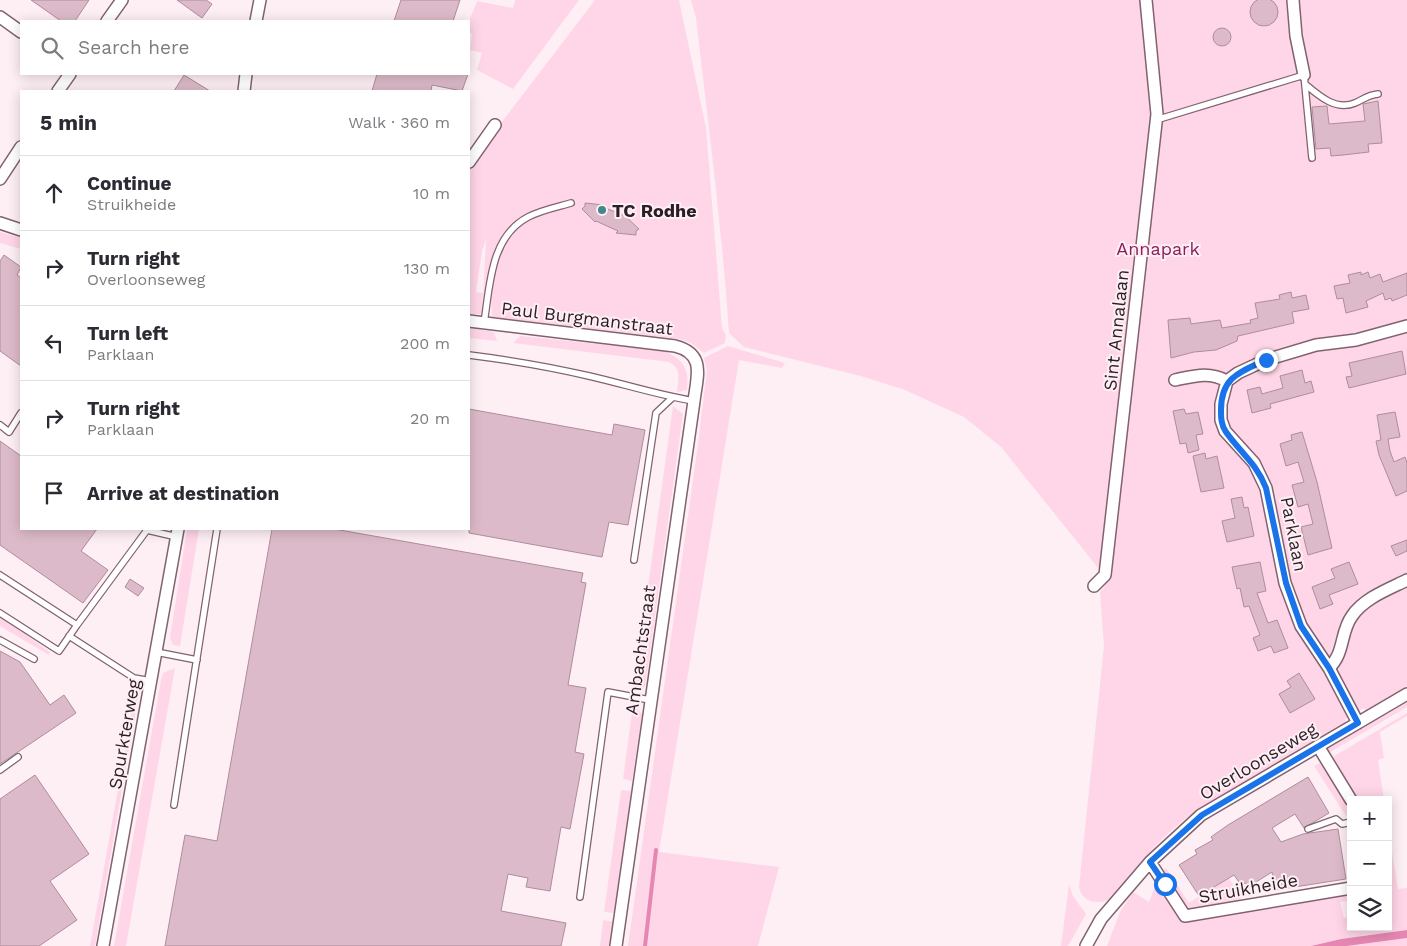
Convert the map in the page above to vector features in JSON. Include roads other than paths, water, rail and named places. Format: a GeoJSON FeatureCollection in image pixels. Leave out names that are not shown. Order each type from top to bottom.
{"type":"FeatureCollection","features":[{"type":"Feature","properties":{"kind":"street"},"geometry":{"type":"LineString","coordinates":[[108,20],[122,0]]}},
{"type":"Feature","properties":{"kind":"street"},"geometry":{"type":"LineString","coordinates":[[256,20],[260,0]]}},
{"type":"Feature","properties":{"kind":"street","name":"Sint Annalaan"},"geometry":{"type":"LineString","coordinates":[[1094,586],[1105,575],[1157,114],[1146,0]]}},
{"type":"Feature","properties":{"kind":"street"},"geometry":{"type":"LineString","coordinates":[[1293,0],[1296,36],[1305,79]]}},
{"type":"Feature","properties":{"kind":"street"},"geometry":{"type":"LineString","coordinates":[[0,17],[20,31]]}},
{"type":"Feature","properties":{"kind":"street"},"geometry":{"type":"LineString","coordinates":[[59,90],[69,75]]}},
{"type":"Feature","properties":{"kind":"street"},"geometry":{"type":"LineString","coordinates":[[244,90],[246,75]]}},
{"type":"Feature","properties":{"kind":"street"},"geometry":{"type":"LineString","coordinates":[[470,161],[495,125]]}},
{"type":"Feature","properties":{"kind":"street"},"geometry":{"type":"LineString","coordinates":[[0,179],[20,149]]}},
{"type":"Feature","properties":{"kind":"street"},"geometry":{"type":"LineString","coordinates":[[0,223],[20,230]]}},
{"type":"Feature","properties":{"kind":"street","name":"Paul Burgmanstraat"},"geometry":{"type":"LineString","coordinates":[[470,321],[675,346],[688,350],[696,359]]}},
{"type":"Feature","properties":{"kind":"street"},"geometry":{"type":"LineString","coordinates":[[1174,380],[1207,374],[1217,375],[1227,382],[1238,373],[1266,360],[1316,345],[1375,336],[1407,326]]}},
{"type":"Feature","properties":{"kind":"street","name":"Ambachtstraat"},"geometry":{"type":"LineString","coordinates":[[616,946],[694,401],[698,369],[696,359]]}},
{"type":"Feature","properties":{"kind":"street","name":"Parklaan"},"geometry":{"type":"LineString","coordinates":[[1227,382],[1221,404],[1221,420],[1225,430],[1261,474],[1266,488],[1286,583],[1301,626],[1329,668],[1358,723]]}},
{"type":"Feature","properties":{"kind":"street","name":"Spurkterweg"},"geometry":{"type":"LineString","coordinates":[[103,946],[178,533]]}},
{"type":"Feature","properties":{"kind":"street"},"geometry":{"type":"LineString","coordinates":[[1329,668],[1339,654],[1351,616],[1376,596],[1407,580]]}},
{"type":"Feature","properties":{"kind":"street","name":"Overloonseweg"},"geometry":{"type":"LineString","coordinates":[[1086,946],[1096,915],[1202,815],[1407,694]]}},
{"type":"Feature","properties":{"kind":"street"},"geometry":{"type":"LineString","coordinates":[[1318,746],[1349,796]]}},
{"type":"Feature","properties":{"kind":"street","name":"Struikheide"},"geometry":{"type":"LineString","coordinates":[[1150,862],[1185,916],[1347,889]]}},
{"type":"Feature","properties":{"kind":"lane"},"geometry":{"type":"LineString","coordinates":[[1155,120],[1305,79]]}},
{"type":"Feature","properties":{"kind":"lane"},"geometry":{"type":"LineString","coordinates":[[1305,79],[1333,104],[1354,104],[1368,95],[1378,94]]}},
{"type":"Feature","properties":{"kind":"lane"},"geometry":{"type":"LineString","coordinates":[[1305,79],[1312,158]]}},
{"type":"Feature","properties":{"kind":"lane"},"geometry":{"type":"LineString","coordinates":[[484,323],[496,254],[511,231],[526,218],[572,203]]}},
{"type":"Feature","properties":{"kind":"lane"},"geometry":{"type":"LineString","coordinates":[[470,354],[505,359],[589,376],[672,398],[694,401]]}},
{"type":"Feature","properties":{"kind":"lane"},"geometry":{"type":"LineString","coordinates":[[634,560],[656,413],[672,398]]}},
{"type":"Feature","properties":{"kind":"lane"},"geometry":{"type":"LineString","coordinates":[[0,425],[9,432],[20,415]]}},
{"type":"Feature","properties":{"kind":"lane"},"geometry":{"type":"LineString","coordinates":[[0,613],[59,651],[147,530],[178,533]]}},
{"type":"Feature","properties":{"kind":"lane"},"geometry":{"type":"LineString","coordinates":[[174,805],[217,530]]}},
{"type":"Feature","properties":{"kind":"lane"},"geometry":{"type":"LineString","coordinates":[[0,575],[77,626]]}},
{"type":"Feature","properties":{"kind":"lane"},"geometry":{"type":"LineString","coordinates":[[69,636],[134,678],[151,681]]}},
{"type":"Feature","properties":{"kind":"lane"},"geometry":{"type":"LineString","coordinates":[[0,640],[34,659]]}},
{"type":"Feature","properties":{"kind":"lane"},"geometry":{"type":"LineString","coordinates":[[156,652],[197,660]]}},
{"type":"Feature","properties":{"kind":"lane"},"geometry":{"type":"LineString","coordinates":[[580,896],[608,692],[650,700]]}},
{"type":"Feature","properties":{"kind":"lane"},"geometry":{"type":"LineString","coordinates":[[0,770],[18,757]]}},
{"type":"Feature","properties":{"kind":"lane"},"geometry":{"type":"LineString","coordinates":[[1308,829],[1336,819],[1342,824],[1347,823]]}},
{"type":"Feature","properties":{"kind":"waterway"},"geometry":{"type":"LineString","coordinates":[[645,946],[656,850]]}},
{"type":"Feature","properties":{"kind":"place","name":"TC Rodhe"},"geometry":{"type":"Point","coordinates":[602,210]}},
{"type":"Feature","properties":{"kind":"park label","name":"Annapark"},"geometry":{"type":"Point","coordinates":[1158,248]}}]}
